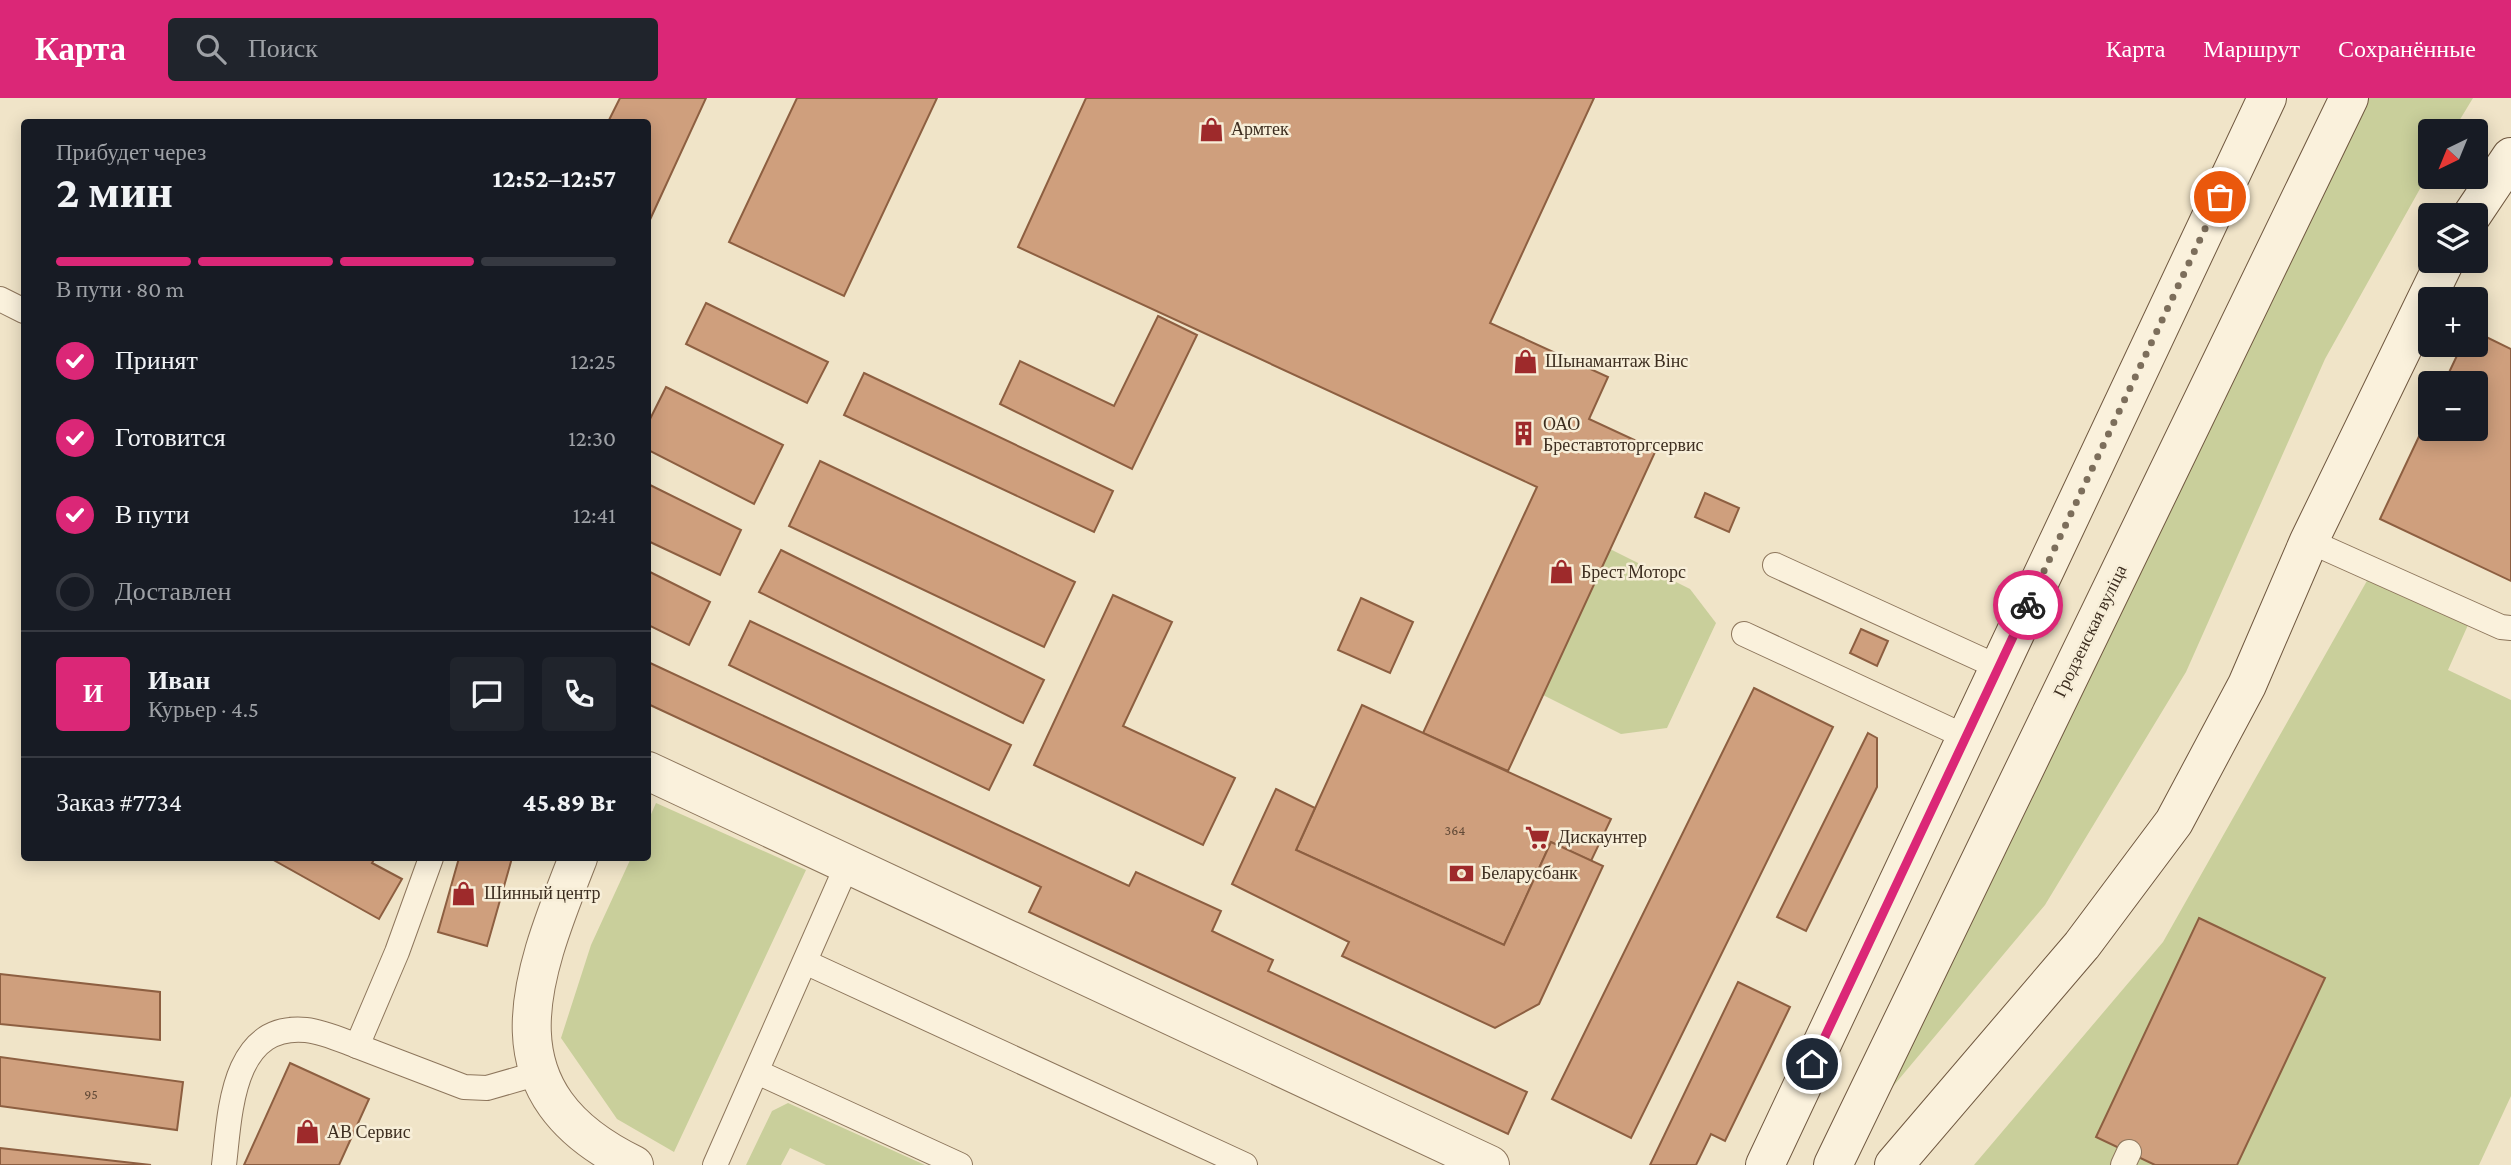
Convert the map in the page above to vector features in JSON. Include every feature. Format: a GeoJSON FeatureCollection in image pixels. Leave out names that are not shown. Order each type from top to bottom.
{"type":"FeatureCollection","features":[{"type":"Feature","properties":{"kind":"main road"},"geometry":{"type":"LineString","coordinates":[[1765,1165],[2267,98]]}},
{"type":"Feature","properties":{"kind":"main road","name":"Гродзенская вуліца"},"geometry":{"type":"LineString","coordinates":[[1832,1165],[2349,98]]}},
{"type":"Feature","properties":{"kind":"main road"},"geometry":{"type":"LineString","coordinates":[[2480,203],[2511,157]]}},
{"type":"Feature","properties":{"kind":"main road"},"geometry":{"type":"LineString","coordinates":[[1894,1165],[2082,945],[2174,822],[2247,685],[2309,541],[2439,273]]}},
{"type":"Feature","properties":{"kind":"main road"},"geometry":{"type":"LineString","coordinates":[[651,772],[1490,1165]]}},
{"type":"Feature","properties":{"kind":"main road"},"geometry":{"type":"LineString","coordinates":[[577,861],[533,987],[530,1017],[532,1048],[539,1073],[571,1120],[594,1141],[634,1165]]}},
{"type":"Feature","properties":{"kind":"lane"},"geometry":{"type":"LineString","coordinates":[[0,299],[21,310]]}},
{"type":"Feature","properties":{"kind":"lane"},"geometry":{"type":"LineString","coordinates":[[2309,541],[2501,627],[2511,628]]}},
{"type":"Feature","properties":{"kind":"lane"},"geometry":{"type":"LineString","coordinates":[[1774,565],[1998,667]]}},
{"type":"Feature","properties":{"kind":"lane"},"geometry":{"type":"LineString","coordinates":[[1744,634],[1966,737]]}},
{"type":"Feature","properties":{"kind":"lane"},"geometry":{"type":"LineString","coordinates":[[358,1046],[397,952],[430,861]]}},
{"type":"Feature","properties":{"kind":"lane"},"geometry":{"type":"LineString","coordinates":[[715,1165],[848,863]]}},
{"type":"Feature","properties":{"kind":"lane"},"geometry":{"type":"LineString","coordinates":[[805,962],[1214,1158],[1245,1165]]}},
{"type":"Feature","properties":{"kind":"lane"},"geometry":{"type":"LineString","coordinates":[[224,1165],[232,1096],[238,1074],[250,1055],[268,1039],[286,1031],[304,1030],[358,1046],[464,1087],[487,1088],[539,1073]]}},
{"type":"Feature","properties":{"kind":"lane"},"geometry":{"type":"LineString","coordinates":[[757,1072],[960,1165]]}},
{"type":"Feature","properties":{"kind":"green space"},"geometry":{"type":"Polygon","coordinates":[[[2349,98],[2473,98],[2460,119],[2418,119],[2420,189],[2325,359],[2186,672],[2045,905],[1848,1140],[2349,98]]]}},
{"type":"Feature","properties":{"kind":"green space"},"geometry":{"type":"Polygon","coordinates":[[[1610,549],[1690,589],[1716,623],[1667,728],[1621,734],[1543,695],[1610,549]]]}},
{"type":"Feature","properties":{"kind":"green space"},"geometry":{"type":"Polygon","coordinates":[[[2368,579],[2468,625],[2448,670],[2511,700],[2511,1096],[2479,1165],[1974,1165],[2163,942],[2368,579]]]}},
{"type":"Feature","properties":{"kind":"green space"},"geometry":{"type":"Polygon","coordinates":[[[656,803],[806,870],[674,1152],[617,1119],[561,1038],[591,945],[630,861],[651,861],[651,814],[656,803]]]}},
{"type":"Feature","properties":{"kind":"green space"},"geometry":{"type":"Polygon","coordinates":[[[788,1103],[925,1165],[826,1165],[790,1148],[781,1165],[746,1165],[772,1111],[788,1103]]]}},
{"type":"Feature","properties":{"kind":"building"},"geometry":{"type":"Polygon","coordinates":[[[620,98],[706,98],[651,217],[651,119],[610,119],[620,98]]]}},
{"type":"Feature","properties":{"kind":"building"},"geometry":{"type":"Polygon","coordinates":[[[797,98],[937,98],[844,296],[729,242],[797,98]]]}},
{"type":"Feature","properties":{"kind":"building","name":"ОАО Бреставтоторгсервис"},"geometry":{"type":"Polygon","coordinates":[[[1086,98],[1594,98],[1490,323],[1608,377],[1589,419],[1656,450],[1508,771],[1423,733],[1537,487],[1018,247],[1086,98]]]}},
{"type":"Feature","properties":{"kind":"building"},"geometry":{"type":"Polygon","coordinates":[[[706,303],[828,362],[807,403],[686,344],[706,303]]]}},
{"type":"Feature","properties":{"kind":"building"},"geometry":{"type":"Polygon","coordinates":[[[1158,316],[1197,335],[1132,469],[1000,404],[1020,361],[1114,406],[1158,316]]]}},
{"type":"Feature","properties":{"kind":"building"},"geometry":{"type":"Polygon","coordinates":[[[2488,338],[2511,349],[2511,581],[2380,519],[2418,439],[2418,441],[2488,441],[2488,371],[2450,371],[2456,357],[2488,357],[2488,338]]]}},
{"type":"Feature","properties":{"kind":"building"},"geometry":{"type":"Polygon","coordinates":[[[864,373],[1113,491],[1094,532],[844,415],[864,373]]]}},
{"type":"Feature","properties":{"kind":"building"},"geometry":{"type":"Polygon","coordinates":[[[666,387],[783,445],[754,504],[651,452],[651,417],[666,387]]]}},
{"type":"Feature","properties":{"kind":"building"},"geometry":{"type":"Polygon","coordinates":[[[820,461],[1075,582],[1044,647],[789,526],[820,461]]]}},
{"type":"Feature","properties":{"kind":"building"},"geometry":{"type":"Polygon","coordinates":[[[651,485],[741,530],[720,575],[651,542],[651,485]]]}},
{"type":"Feature","properties":{"kind":"building"},"geometry":{"type":"Polygon","coordinates":[[[1705,493],[1739,508],[1729,532],[1695,517],[1705,493]]]}},
{"type":"Feature","properties":{"kind":"building"},"geometry":{"type":"Polygon","coordinates":[[[781,550],[1044,680],[1023,723],[759,592],[781,550]]]}},
{"type":"Feature","properties":{"kind":"building"},"geometry":{"type":"Polygon","coordinates":[[[651,572],[710,602],[689,645],[651,626],[651,572]]]}},
{"type":"Feature","properties":{"kind":"building"},"geometry":{"type":"Polygon","coordinates":[[[1113,595],[1172,622],[1123,726],[1235,778],[1203,845],[1034,765],[1113,595]]]}},
{"type":"Feature","properties":{"kind":"building"},"geometry":{"type":"Polygon","coordinates":[[[1361,598],[1413,622],[1390,673],[1338,650],[1361,598]]]}},
{"type":"Feature","properties":{"kind":"building"},"geometry":{"type":"Polygon","coordinates":[[[750,621],[1011,745],[989,790],[729,665],[750,621]]]}},
{"type":"Feature","properties":{"kind":"building"},"geometry":{"type":"Polygon","coordinates":[[[1861,629],[1888,641],[1877,666],[1850,653],[1861,629]]]}},
{"type":"Feature","properties":{"kind":"building"},"geometry":{"type":"Polygon","coordinates":[[[651,663],[1129,886],[1136,872],[1221,911],[1212,931],[1273,960],[1268,971],[1527,1092],[1508,1134],[1029,912],[1041,887],[651,705],[651,663]]]}},
{"type":"Feature","properties":{"kind":"building"},"geometry":{"type":"Polygon","coordinates":[[[1754,688],[1833,727],[1631,1138],[1552,1099],[1754,688]]]}},
{"type":"Feature","properties":{"kind":"building"},"geometry":{"type":"Polygon","coordinates":[[[1362,705],[1611,819],[1591,861],[1551,842],[1504,945],[1296,850],[1362,705]]]}},
{"type":"Feature","properties":{"kind":"building"},"geometry":{"type":"Polygon","coordinates":[[[1868,733],[1877,738],[1877,787],[1806,931],[1777,917],[1868,733]]]}},
{"type":"Feature","properties":{"kind":"building"},"geometry":{"type":"Polygon","coordinates":[[[1276,789],[1315,808],[1296,850],[1504,945],[1551,842],[1603,866],[1539,1004],[1495,1028],[1342,956],[1349,942],[1232,884],[1276,789]]]}},
{"type":"Feature","properties":{"kind":"building"},"geometry":{"type":"Polygon","coordinates":[[[275,861],[373,861],[372,863],[402,879],[379,919],[275,861]]]}},
{"type":"Feature","properties":{"kind":"building"},"geometry":{"type":"Polygon","coordinates":[[[458,861],[511,861],[487,946],[438,932],[458,861]]]}},
{"type":"Feature","properties":{"kind":"building"},"geometry":{"type":"Polygon","coordinates":[[[2199,918],[2325,978],[2237,1165],[2155,1165],[2096,1137],[2199,918]]]}},
{"type":"Feature","properties":{"kind":"building"},"geometry":{"type":"Polygon","coordinates":[[[0,974],[160,992],[160,1040],[0,1024],[0,974]]]}},
{"type":"Feature","properties":{"kind":"building"},"geometry":{"type":"Polygon","coordinates":[[[1738,982],[1790,1007],[1725,1141],[1711,1134],[1696,1165],[1650,1165],[1738,982]]]}},
{"type":"Feature","properties":{"kind":"building"},"geometry":{"type":"Polygon","coordinates":[[[0,1057],[183,1082],[177,1130],[0,1106],[0,1057]]]}},
{"type":"Feature","properties":{"kind":"building","name":"АВ Сервис"},"geometry":{"type":"Polygon","coordinates":[[[290,1063],[369,1099],[339,1165],[244,1165],[290,1063]]]}},
{"type":"Feature","properties":{"kind":"building"},"geometry":{"type":"Polygon","coordinates":[[[0,1148],[151,1165],[0,1165],[0,1148]]]}},
{"type":"Feature","properties":{"kind":"way so far"},"geometry":{"type":"LineString","coordinates":[[2028,605],[2220,197]]}},
{"type":"Feature","properties":{"kind":"place","name":"Армтек"},"geometry":{"type":"Point","coordinates":[1211,129]}},
{"type":"Feature","properties":{"kind":"place","name":"Шынамантаж Вінс"},"geometry":{"type":"Point","coordinates":[1525,361]}},
{"type":"Feature","properties":{"kind":"place","name":"ОАО Бреставтоторгсервис"},"geometry":{"type":"Point","coordinates":[1523,434]}},
{"type":"Feature","properties":{"kind":"place","name":"Брест Моторс"},"geometry":{"type":"Point","coordinates":[1561,572]}},
{"type":"Feature","properties":{"kind":"place","name":"Дискаунтер"},"geometry":{"type":"Point","coordinates":[1538,837]}},
{"type":"Feature","properties":{"kind":"place","name":"Беларусбанк"},"geometry":{"type":"Point","coordinates":[1461,873]}},
{"type":"Feature","properties":{"kind":"place","name":"Шинный центр"},"geometry":{"type":"Point","coordinates":[464,893]}},
{"type":"Feature","properties":{"kind":"place","name":"АВ Сервис"},"geometry":{"type":"Point","coordinates":[307,1132]}},
{"type":"Feature","properties":{"kind":"route"},"geometry":{"type":"LineString","coordinates":[[1812,1064],[2028,605]]}}]}
